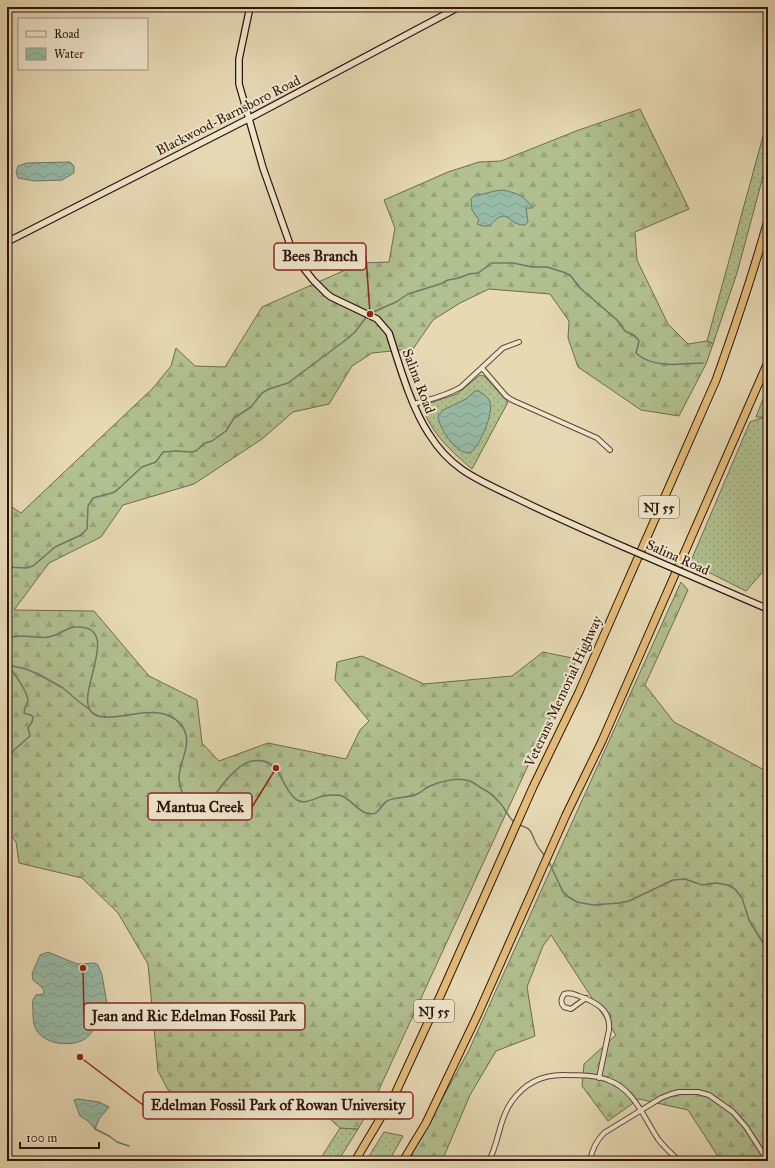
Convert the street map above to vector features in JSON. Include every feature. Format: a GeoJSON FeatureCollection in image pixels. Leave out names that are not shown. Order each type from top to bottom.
{"type":"FeatureCollection","features":[{"type":"Feature","properties":{"kind":"highway","name":"Veterans Memorial Highway"},"geometry":{"type":"LineString","coordinates":[[355,1161],[396,1092],[533,787],[579,692],[716,380],[756,264],[768,220]]}},
{"type":"Feature","properties":{"kind":"highway","name":"NJ 55"},"geometry":{"type":"LineString","coordinates":[[403,1161],[426,1123],[455,1064],[534,890],[566,815],[602,740],[768,362]]}},
{"type":"Feature","properties":{"kind":"street","name":"Salina Road"},"geometry":{"type":"LineString","coordinates":[[250,7],[239,59],[238,75],[240,90],[267,179],[294,256],[313,280],[326,293],[364,314],[372,316],[380,322],[389,333],[422,424],[434,442],[450,460],[468,475],[542,511],[768,609]]}},
{"type":"Feature","properties":{"kind":"street","name":"Blackwood-Barnsboro Road"},"geometry":{"type":"LineString","coordinates":[[7,242],[248,119],[459,7]]}},
{"type":"Feature","properties":{"kind":"street"},"geometry":{"type":"LineString","coordinates":[[414,404],[445,395],[461,387],[503,348],[519,342]]}},
{"type":"Feature","properties":{"kind":"street"},"geometry":{"type":"LineString","coordinates":[[482,368],[506,396],[512,400],[597,438],[610,450]]}},
{"type":"Feature","properties":{"kind":"street"},"geometry":{"type":"LineString","coordinates":[[586,998],[571,1009],[564,1007],[561,1002],[562,997],[567,993],[586,998],[604,1009],[609,1019],[609,1030],[598,1078]]}},
{"type":"Feature","properties":{"kind":"street"},"geometry":{"type":"LineString","coordinates":[[489,1161],[506,1112],[518,1093],[528,1084],[538,1079],[549,1076],[566,1075],[592,1076],[618,1084],[631,1096],[659,1140],[679,1161]]}},
{"type":"Feature","properties":{"kind":"street"},"geometry":{"type":"LineString","coordinates":[[590,1161],[592,1149],[597,1140],[604,1133],[661,1098],[679,1092],[698,1092],[708,1095],[733,1112],[746,1127],[768,1161]]}},
{"type":"Feature","properties":{"kind":"green space"},"geometry":{"type":"Polygon","coordinates":[[[640,109],[689,209],[635,232],[637,260],[668,324],[688,344],[707,341],[713,344],[706,364],[679,416],[641,410],[578,367],[568,338],[569,321],[550,294],[489,289],[460,303],[433,320],[413,349],[372,353],[352,366],[329,404],[293,412],[262,439],[194,484],[123,505],[101,537],[49,563],[14,610],[94,611],[149,676],[197,700],[202,743],[219,761],[268,743],[346,759],[360,730],[369,721],[335,680],[337,662],[362,656],[424,684],[512,676],[543,652],[577,659],[371,1107],[358,1129],[340,1128],[312,1103],[187,1099],[168,1090],[158,1071],[148,964],[118,913],[82,878],[19,863],[16,842],[7,831],[7,504],[21,513],[153,388],[171,366],[176,348],[195,366],[225,367],[262,307],[361,263],[389,262],[395,228],[384,200],[448,172],[479,162],[501,161],[576,131],[640,109]]]}},
{"type":"Feature","properties":{"kind":"green space"},"geometry":{"type":"Polygon","coordinates":[[[768,118],[768,158],[737,273],[713,344],[707,341],[768,118]]]}},
{"type":"Feature","properties":{"kind":"green space"},"geometry":{"type":"Polygon","coordinates":[[[480,375],[484,376],[508,402],[472,469],[443,442],[431,426],[423,408],[427,404],[457,394],[480,375]]]}},
{"type":"Feature","properties":{"kind":"green space"},"geometry":{"type":"Polygon","coordinates":[[[768,386],[768,417],[756,417],[768,386]]]}},
{"type":"Feature","properties":{"kind":"green space"},"geometry":{"type":"Polygon","coordinates":[[[765,417],[768,449],[768,563],[767,567],[746,591],[690,563],[750,422],[765,417]]]}},
{"type":"Feature","properties":{"kind":"green space"},"geometry":{"type":"Polygon","coordinates":[[[681,582],[688,590],[645,685],[674,722],[768,772],[768,1161],[721,1161],[688,1110],[639,1099],[608,1121],[582,1086],[584,1064],[616,1035],[551,935],[543,946],[527,987],[535,1036],[496,1051],[470,1095],[442,1161],[408,1161],[469,1050],[681,582]]]}},
{"type":"Feature","properties":{"kind":"green space"},"geometry":{"type":"Polygon","coordinates":[[[340,1128],[358,1129],[338,1161],[319,1161],[340,1128]]]}},
{"type":"Feature","properties":{"kind":"green space"},"geometry":{"type":"Polygon","coordinates":[[[384,1132],[403,1136],[389,1161],[366,1161],[384,1132]]]}},
{"type":"Feature","properties":{"kind":"water"},"geometry":{"type":"Polygon","coordinates":[[[70,162],[74,166],[74,173],[62,180],[35,181],[18,178],[16,172],[18,166],[27,163],[70,162]]]}},
{"type":"Feature","properties":{"kind":"water"},"geometry":{"type":"Polygon","coordinates":[[[503,190],[520,196],[533,208],[526,208],[528,222],[525,225],[521,225],[503,216],[486,226],[477,224],[479,220],[472,210],[471,199],[475,195],[503,190]]]}},
{"type":"Feature","properties":{"kind":"water"},"geometry":{"type":"Polygon","coordinates":[[[475,391],[479,391],[487,397],[491,407],[482,437],[470,453],[459,449],[449,440],[439,422],[438,416],[443,410],[466,399],[475,391]]]}},
{"type":"Feature","properties":{"kind":"water"},"geometry":{"type":"Polygon","coordinates":[[[48,952],[77,964],[95,963],[98,965],[102,975],[108,1010],[90,1035],[80,1042],[66,1044],[53,1042],[41,1036],[35,1026],[33,1018],[33,1000],[36,995],[44,994],[44,992],[42,988],[33,980],[32,974],[40,955],[48,952]]]}},
{"type":"Feature","properties":{"kind":"water"},"geometry":{"type":"Polygon","coordinates":[[[78,1099],[99,1102],[109,1107],[99,1119],[95,1129],[88,1121],[80,1116],[74,1100],[78,1099]]]}},
{"type":"Feature","properties":{"kind":"waterway"},"geometry":{"type":"LineString","coordinates":[[369,314],[396,302],[408,294],[448,280],[478,273],[492,263],[513,263],[532,267],[547,267],[570,275],[580,288],[617,320],[625,331],[635,336],[639,341],[636,353],[643,358],[668,364],[703,363]]}},
{"type":"Feature","properties":{"kind":"waterway"},"geometry":{"type":"LineString","coordinates":[[7,567],[26,568],[33,566],[55,547],[81,535],[87,529],[88,506],[93,498],[116,491],[142,467],[156,462],[163,452],[192,452],[196,451],[205,443],[212,441],[226,431],[234,418],[251,407],[262,393],[269,389],[288,383],[347,339],[355,332],[367,316]]}},
{"type":"Feature","properties":{"kind":"waterway"},"geometry":{"type":"LineString","coordinates":[[7,638],[16,636],[45,638],[56,635],[72,627],[90,629],[96,636],[98,647],[89,688],[88,701],[90,710],[97,716],[107,717],[160,713],[172,717],[182,726],[187,739],[179,781],[185,800],[189,807],[197,812],[208,807],[225,781],[241,766],[252,761],[262,761],[270,763],[279,774],[291,795],[297,800],[303,802],[325,796],[338,795],[346,798],[362,811],[374,814],[387,801],[414,795],[430,786],[444,781],[465,780],[474,783],[493,796],[514,822]]}},
{"type":"Feature","properties":{"kind":"waterway"},"geometry":{"type":"LineString","coordinates":[[7,665],[26,692],[28,701],[24,713],[33,717],[28,728],[30,736],[14,750],[7,763]]}},
{"type":"Feature","properties":{"kind":"waterway"},"geometry":{"type":"LineString","coordinates":[[8,665],[26,669],[40,675],[63,688],[89,709]]}},
{"type":"Feature","properties":{"kind":"waterway"},"geometry":{"type":"LineString","coordinates":[[519,825],[527,828],[531,832],[545,856]]}},
{"type":"Feature","properties":{"kind":"waterway"},"geometry":{"type":"LineString","coordinates":[[549,862],[563,892],[567,896],[577,902],[593,905],[629,901],[673,880],[685,879],[702,885],[716,883],[728,885],[735,889],[742,898],[749,920],[768,951]]}},
{"type":"Feature","properties":{"kind":"waterway"},"geometry":{"type":"LineString","coordinates":[[95,1129],[117,1142],[129,1146]]}},
{"type":"Feature","properties":{"kind":"place","name":"Bees Branch"},"geometry":{"type":"Point","coordinates":[370,314]}},
{"type":"Feature","properties":{"kind":"place","name":"Mantua Creek"},"geometry":{"type":"Point","coordinates":[276,768]}},
{"type":"Feature","properties":{"kind":"place","name":"Jean and Ric Edelman Fossil Park"},"geometry":{"type":"Point","coordinates":[83,968]}},
{"type":"Feature","properties":{"kind":"place","name":"Edelman Fossil Park of Rowan University"},"geometry":{"type":"Point","coordinates":[80,1057]}}]}
